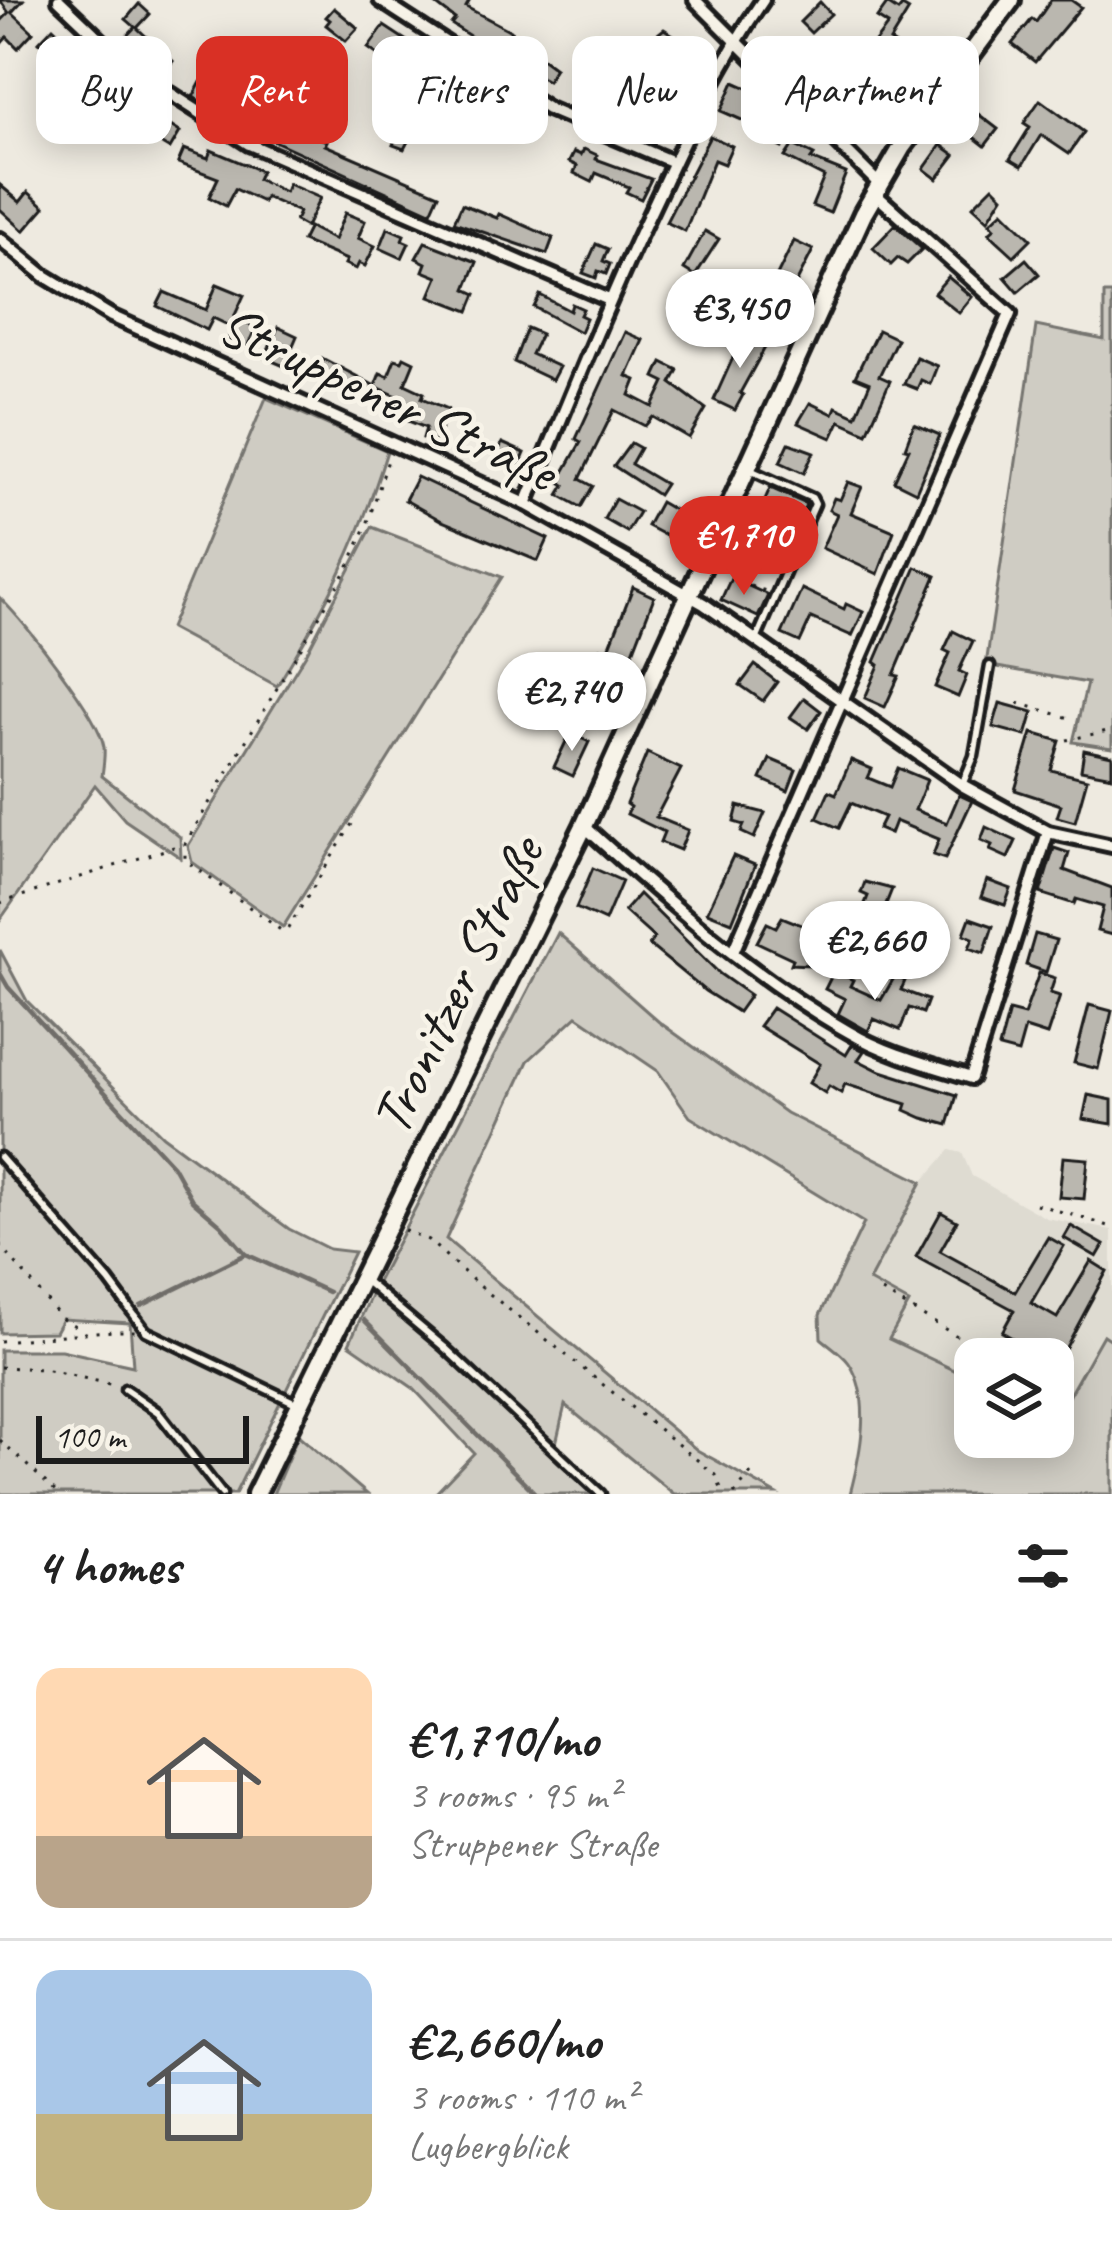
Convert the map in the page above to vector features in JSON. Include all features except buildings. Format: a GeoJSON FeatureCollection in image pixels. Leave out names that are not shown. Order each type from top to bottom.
{"type":"FeatureCollection","features":[{"type":"Feature","properties":{"kind":"street"},"geometry":{"type":"LineString","coordinates":[[59,0],[129,67],[249,144],[609,300]]}},
{"type":"Feature","properties":{"kind":"street"},"geometry":{"type":"LineString","coordinates":[[380,0],[548,109],[673,162]]}},
{"type":"Feature","properties":{"kind":"street"},"geometry":{"type":"LineString","coordinates":[[695,0],[876,188],[1010,314],[733,952]]}},
{"type":"Feature","properties":{"kind":"street"},"geometry":{"type":"LineString","coordinates":[[526,504],[609,300],[673,162],[735,40],[763,0]]}},
{"type":"Feature","properties":{"kind":"street","name":"Tronitzer Straße"},"geometry":{"type":"LineString","coordinates":[[256,1494],[584,826],[876,188],[1011,0]]}},
{"type":"Feature","properties":{"kind":"street","name":"Struppener Straße"},"geometry":{"type":"LineString","coordinates":[[0,239],[45,276],[111,316],[526,504],[689,596],[962,785],[1048,832],[1112,846]]}},
{"type":"Feature","properties":{"kind":"street"},"geometry":{"type":"LineString","coordinates":[[584,826],[733,952],[848,1032],[889,1052],[971,1078],[1048,832]]}},
{"type":"Feature","properties":{"kind":"lane"},"geometry":{"type":"LineString","coordinates":[[747,469],[812,498],[814,511],[756,641]]}},
{"type":"Feature","properties":{"kind":"lane"},"geometry":{"type":"LineString","coordinates":[[962,785],[974,756],[990,666]]}},
{"type":"Feature","properties":{"kind":"lane"},"geometry":{"type":"LineString","coordinates":[[0,1157],[109,1281],[146,1331],[300,1405]]}},
{"type":"Feature","properties":{"kind":"lane"},"geometry":{"type":"LineString","coordinates":[[362,1279],[601,1494]]}},
{"type":"Feature","properties":{"kind":"lane"},"geometry":{"type":"LineString","coordinates":[[125,1389],[158,1412],[223,1494]]}},
{"type":"Feature","properties":{"kind":"path"},"geometry":{"type":"LineString","coordinates":[[352,824],[287,930],[281,931],[185,860],[185,844],[348,568],[368,525],[393,444]]}},
{"type":"Feature","properties":{"kind":"path"},"geometry":{"type":"LineString","coordinates":[[770,541],[797,549]]}},
{"type":"Feature","properties":{"kind":"path"},"geometry":{"type":"LineString","coordinates":[[750,586],[776,595]]}},
{"type":"Feature","properties":{"kind":"path"},"geometry":{"type":"LineString","coordinates":[[1018,703],[1073,719]]}},
{"type":"Feature","properties":{"kind":"path"},"geometry":{"type":"LineString","coordinates":[[1066,740],[1112,730]]}},
{"type":"Feature","properties":{"kind":"path"},"geometry":{"type":"LineString","coordinates":[[0,903],[185,844]]}},
{"type":"Feature","properties":{"kind":"path"},"geometry":{"type":"LineString","coordinates":[[1036,1204],[1112,1227]]}},
{"type":"Feature","properties":{"kind":"path"},"geometry":{"type":"LineString","coordinates":[[389,1224],[428,1240],[716,1475],[723,1494]]}},
{"type":"Feature","properties":{"kind":"path"},"geometry":{"type":"LineString","coordinates":[[0,1245],[62,1319],[83,1330]]}},
{"type":"Feature","properties":{"kind":"path"},"geometry":{"type":"LineString","coordinates":[[882,1292],[962,1339],[973,1340],[982,1334]]}},
{"type":"Feature","properties":{"kind":"path"},"geometry":{"type":"LineString","coordinates":[[0,1341],[63,1338],[83,1330],[146,1331]]}},
{"type":"Feature","properties":{"kind":"path"},"geometry":{"type":"LineString","coordinates":[[0,1367],[88,1376],[125,1389]]}},
{"type":"Feature","properties":{"kind":"path"},"geometry":{"type":"LineString","coordinates":[[0,1440],[58,1494]]}},
{"type":"Feature","properties":{"kind":"path"},"geometry":{"type":"LineString","coordinates":[[734,1494],[751,1473]]}},
{"type":"Feature","properties":{"kind":"shaded area"},"geometry":{"type":"Polygon","coordinates":[[[1104,294],[1112,294],[1112,748],[1073,742],[1087,683],[986,665],[1036,326],[1104,340],[1104,294]]]}},
{"type":"Feature","properties":{"kind":"shaded area"},"geometry":{"type":"Polygon","coordinates":[[[266,398],[387,451],[340,572],[277,686],[170,628],[266,398]]]}},
{"type":"Feature","properties":{"kind":"shaded area"},"geometry":{"type":"Polygon","coordinates":[[[372,527],[502,577],[283,927],[192,862],[188,846],[307,652],[372,527]]]}},
{"type":"Feature","properties":{"kind":"shaded area"},"geometry":{"type":"Polygon","coordinates":[[[0,598],[43,648],[89,714],[104,747],[102,776],[180,837],[181,858],[125,820],[95,785],[0,920],[0,598]]]}},
{"type":"Feature","properties":{"kind":"shaded area"},"geometry":{"type":"Polygon","coordinates":[[[558,933],[659,1022],[786,1113],[922,1182],[869,1281],[909,1303],[889,1339],[954,1370],[954,1458],[1074,1458],[1074,1386],[1103,1335],[1112,1341],[1112,1494],[850,1494],[860,1445],[861,1393],[849,1363],[821,1338],[820,1315],[864,1223],[690,1117],[658,1071],[577,1016],[528,1061],[446,1239],[697,1450],[776,1494],[674,1494],[565,1405],[555,1448],[601,1494],[435,1494],[474,1453],[413,1388],[349,1344],[558,933]]]}},
{"type":"Feature","properties":{"kind":"shaded area"},"geometry":{"type":"Polygon","coordinates":[[[0,950],[27,1001],[163,1136],[289,1229],[329,1249],[354,1252],[235,1494],[0,1494],[0,1350],[61,1350],[133,1366],[130,1323],[62,1319],[55,1332],[0,1333],[0,950]]]}},
{"type":"Feature","properties":{"kind":"shaded area"},"geometry":{"type":"Polygon","coordinates":[[[950,1150],[962,1153],[972,1176],[1046,1218],[1112,1230],[1112,1341],[1102,1335],[1074,1386],[1074,1338],[954,1338],[954,1370],[888,1339],[869,1281],[922,1182],[950,1150]]]}},
{"type":"Feature","properties":{"kind":"shaded area"},"geometry":{"type":"Polygon","coordinates":[[[298,1435],[367,1494],[273,1494],[298,1435]]]}},
{"type":"Feature","properties":{"kind":"waterway"},"geometry":{"type":"LineString","coordinates":[[0,973],[173,1166],[192,1200],[246,1254],[328,1292]]}},
{"type":"Feature","properties":{"kind":"waterway"},"geometry":{"type":"LineString","coordinates":[[141,1306],[246,1254]]}},
{"type":"Feature","properties":{"kind":"waterway"},"geometry":{"type":"LineString","coordinates":[[364,1320],[536,1494]]}}]}
